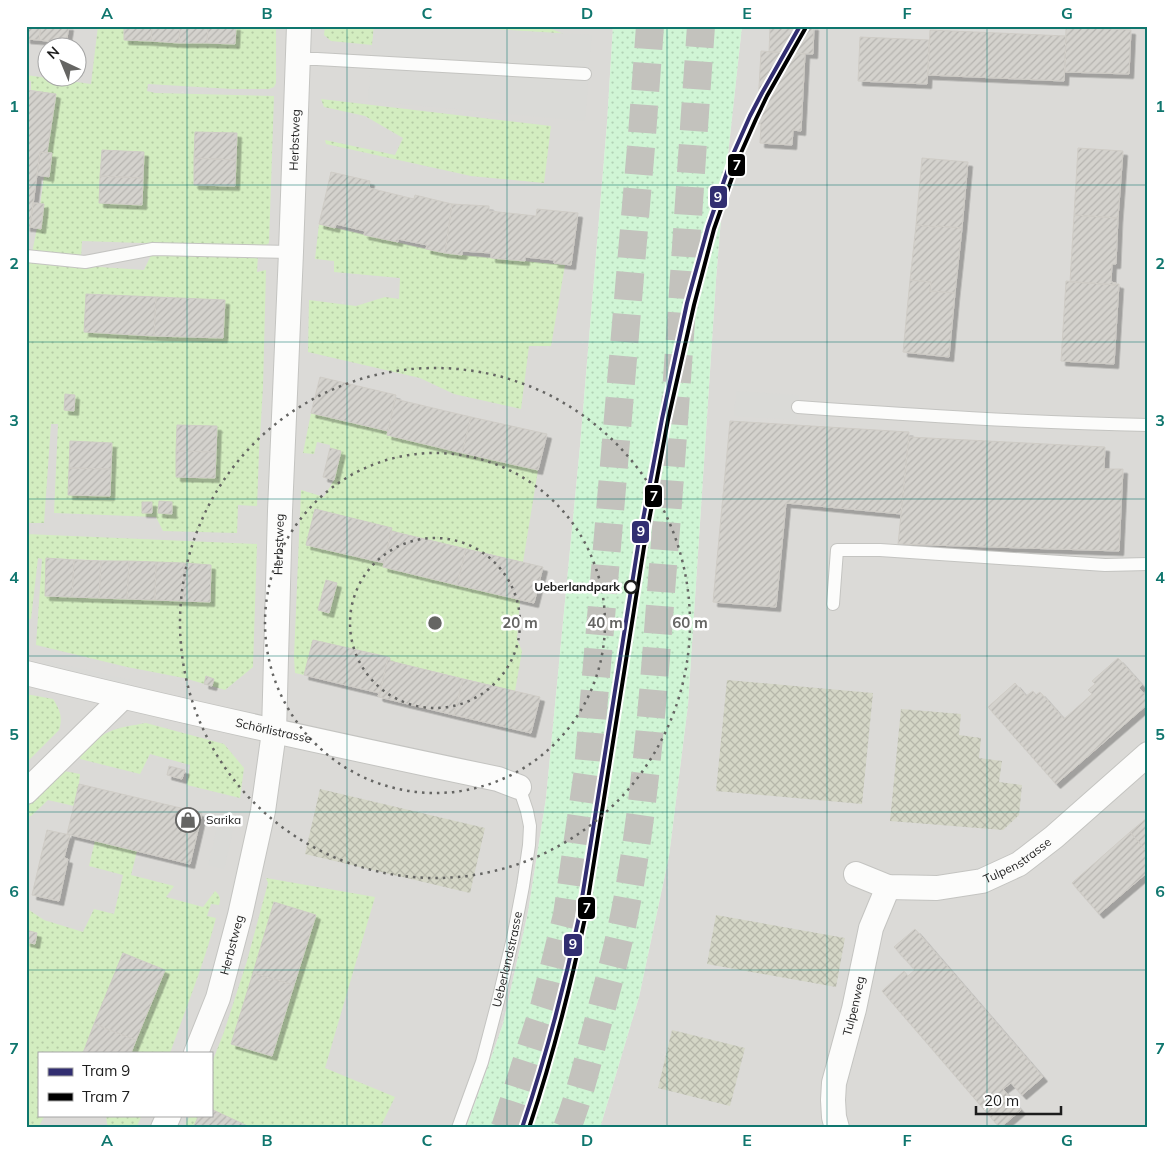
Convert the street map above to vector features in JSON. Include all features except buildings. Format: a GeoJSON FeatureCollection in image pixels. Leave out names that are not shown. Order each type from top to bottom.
{"type":"FeatureCollection","features":[{"type":"Feature","properties":{"kind":"street","name":"Herbstweg"},"geometry":{"type":"LineString","coordinates":[[196,1052],[218,998],[240,915],[263,811],[274,732],[280,511],[299,26]]}},
{"type":"Feature","properties":{"kind":"street","name":"Schörlistrasse"},"geometry":{"type":"LineString","coordinates":[[26,673],[274,732],[498,779],[520,788]]}},
{"type":"Feature","properties":{"kind":"street"},"geometry":{"type":"LineString","coordinates":[[26,792],[123,697]]}},
{"type":"Feature","properties":{"kind":"street","name":"Tulpenstrasse"},"geometry":{"type":"LineString","coordinates":[[856,874],[888,887],[937,888],[982,880],[1019,864],[1054,837],[1148,754]]}},
{"type":"Feature","properties":{"kind":"street","name":"Tulpenweg"},"geometry":{"type":"LineString","coordinates":[[837,1128],[834,1117],[834,1083],[854,1009],[871,928],[888,887]]}},
{"type":"Feature","properties":{"kind":"street"},"geometry":{"type":"LineString","coordinates":[[162,1128],[168,1116]]}},
{"type":"Feature","properties":{"kind":"lane"},"geometry":{"type":"LineString","coordinates":[[298,59],[585,74]]}},
{"type":"Feature","properties":{"kind":"lane"},"geometry":{"type":"LineString","coordinates":[[26,256],[85,262],[154,249],[291,252]]}},
{"type":"Feature","properties":{"kind":"lane"},"geometry":{"type":"LineString","coordinates":[[798,407],[911,415],[1148,425]]}},
{"type":"Feature","properties":{"kind":"lane"},"geometry":{"type":"LineString","coordinates":[[833,604],[837,550],[880,550],[1105,564],[1148,564]]}},
{"type":"Feature","properties":{"kind":"lane","name":"Ueberlandstrasse"},"geometry":{"type":"LineString","coordinates":[[458,1128],[482,1062],[515,929],[530,826],[520,788]]}},
{"type":"Feature","properties":{"kind":"shaded area"},"geometry":{"type":"Polygon","coordinates":[[[26,26],[613,26],[607,123],[580,446],[546,798],[528,912],[503,1024],[466,1128],[26,1128],[26,26]]]}},
{"type":"Feature","properties":{"kind":"shaded area"},"geometry":{"type":"Polygon","coordinates":[[[374,26],[444,26],[592,35],[585,121],[368,101],[374,26]]]}},
{"type":"Feature","properties":{"kind":"shaded area"},"geometry":{"type":"Polygon","coordinates":[[[742,26],[1148,26],[1148,1128],[600,1128],[639,997],[669,856],[688,705],[716,280],[742,26]]]}},
{"type":"Feature","properties":{"kind":"shaded area"},"geometry":{"type":"Polygon","coordinates":[[[736,391],[799,395],[797,420],[734,416],[736,391]]]}},
{"type":"Feature","properties":{"kind":"shaded area"},"geometry":{"type":"Polygon","coordinates":[[[43,660],[130,680],[128,687],[41,668],[43,660]]]}},
{"type":"Feature","properties":{"kind":"shaded area"},"geometry":{"type":"Polygon","coordinates":[[[727,680],[873,693],[862,804],[716,791],[727,680]]]}},
{"type":"Feature","properties":{"kind":"shaded area"},"geometry":{"type":"Polygon","coordinates":[[[901,709],[961,714],[959,735],[981,738],[979,758],[1002,761],[999,782],[1022,785],[1019,815],[1003,830],[890,821],[901,709]]]}},
{"type":"Feature","properties":{"kind":"shaded area"},"geometry":{"type":"Polygon","coordinates":[[[320,789],[485,828],[470,893],[305,854],[320,789]]]}},
{"type":"Feature","properties":{"kind":"shaded area"},"geometry":{"type":"Polygon","coordinates":[[[221,810],[237,814],[224,869],[208,865],[221,810]]]}},
{"type":"Feature","properties":{"kind":"shaded area"},"geometry":{"type":"Polygon","coordinates":[[[716,915],[845,938],[836,987],[707,964],[716,915]]]}},
{"type":"Feature","properties":{"kind":"shaded area"},"geometry":{"type":"Polygon","coordinates":[[[672,1030],[745,1048],[730,1106],[658,1088],[672,1030]]]}},
{"type":"Feature","properties":{"kind":"green space"},"geometry":{"type":"Polygon","coordinates":[[[98,26],[124,26],[124,40],[234,44],[236,26],[276,26],[276,83],[274,87],[269,89],[232,89],[148,84],[147,91],[155,93],[274,96],[269,243],[264,247],[82,241],[81,257],[32,253],[55,94],[31,90],[31,81],[26,80],[26,75],[38,77],[38,88],[88,88],[88,84],[91,84],[98,26]],[[195,132],[194,185],[235,186],[237,133],[195,132]],[[102,150],[100,176],[142,204],[144,152],[102,150]]]}},
{"type":"Feature","properties":{"kind":"green space"},"geometry":{"type":"Polygon","coordinates":[[[325,26],[374,26],[372,45],[331,41],[324,35],[325,26]]]}},
{"type":"Feature","properties":{"kind":"green space"},"geometry":{"type":"Polygon","coordinates":[[[444,26],[529,26],[549,28],[564,34],[444,26]]]}},
{"type":"Feature","properties":{"kind":"green space","name":"Ueberlandpark"},"geometry":{"type":"Polygon","coordinates":[[[613,26],[742,26],[716,280],[688,705],[669,856],[639,997],[600,1128],[466,1128],[503,1024],[528,912],[546,798],[580,446],[607,123],[613,26]]]}},
{"type":"Feature","properties":{"kind":"green space"},"geometry":{"type":"Polygon","coordinates":[[[321,99],[551,126],[544,183],[471,176],[326,144],[325,140],[395,155],[403,138],[365,116],[324,107],[321,99]]]}},
{"type":"Feature","properties":{"kind":"green space"},"geometry":{"type":"Polygon","coordinates":[[[319,224],[426,249],[462,255],[565,265],[551,346],[529,346],[521,409],[454,394],[420,378],[308,352],[309,300],[356,306],[385,297],[399,299],[400,278],[334,272],[334,261],[315,259],[319,224]]]}},
{"type":"Feature","properties":{"kind":"green space"},"geometry":{"type":"Polygon","coordinates":[[[151,255],[258,255],[257,272],[266,270],[257,506],[238,505],[237,533],[163,531],[156,517],[54,513],[58,424],[51,424],[44,523],[26,523],[26,325],[30,299],[26,298],[26,262],[144,270],[151,255]],[[217,426],[176,477],[215,478],[217,426]]]}},
{"type":"Feature","properties":{"kind":"green space"},"geometry":{"type":"Polygon","coordinates":[[[311,413],[388,431],[387,435],[538,470],[523,562],[391,531],[392,528],[315,509],[306,545],[384,563],[383,567],[520,600],[517,639],[522,651],[515,691],[390,661],[390,658],[313,640],[304,675],[295,673],[294,657],[301,490],[324,497],[334,480],[341,452],[330,448],[330,445],[317,442],[314,454],[303,453],[311,413]]]}},
{"type":"Feature","properties":{"kind":"green space"},"geometry":{"type":"Polygon","coordinates":[[[26,534],[257,544],[253,667],[225,690],[184,678],[127,667],[36,645],[42,559],[38,558],[31,619],[26,618],[26,534]],[[46,558],[45,596],[210,602],[211,565],[46,558]]]}},
{"type":"Feature","properties":{"kind":"green space"},"geometry":{"type":"Polygon","coordinates":[[[26,694],[53,699],[59,710],[61,721],[59,730],[26,763],[26,694]]]}},
{"type":"Feature","properties":{"kind":"green space"},"geometry":{"type":"Polygon","coordinates":[[[146,723],[224,744],[244,768],[240,798],[187,785],[190,765],[150,754],[140,774],[80,759],[81,754],[95,740],[109,732],[146,723]]]}},
{"type":"Feature","properties":{"kind":"green space"},"geometry":{"type":"Polygon","coordinates":[[[64,771],[80,774],[74,806],[48,800],[31,816],[26,815],[26,808],[64,771]]]}},
{"type":"Feature","properties":{"kind":"green space"},"geometry":{"type":"Polygon","coordinates":[[[95,841],[137,851],[131,875],[174,886],[166,897],[203,907],[215,891],[220,897],[219,905],[211,904],[207,916],[216,918],[170,1052],[131,1052],[165,970],[123,953],[83,1052],[38,1052],[38,1116],[44,1116],[38,1128],[26,1128],[26,908],[44,920],[83,932],[94,909],[114,914],[123,875],[89,866],[95,841]]]}},
{"type":"Feature","properties":{"kind":"green space"},"geometry":{"type":"Polygon","coordinates":[[[266,878],[375,897],[325,1068],[395,1097],[380,1128],[184,1128],[190,1116],[212,1116],[212,1062],[247,961],[268,883],[266,878]]]}},
{"type":"Feature","properties":{"kind":"green space"},"geometry":{"type":"Polygon","coordinates":[[[106,1116],[142,1116],[136,1128],[111,1128],[107,1124],[106,1116]]]}},
{"type":"Feature","properties":{"kind":"tunnel"},"geometry":{"type":"LineString","coordinates":[[505,1128],[544,1007],[567,915],[588,770],[650,26]]}},
{"type":"Feature","properties":{"kind":"tunnel"},"geometry":{"type":"LineString","coordinates":[[567,1128],[584,1077],[619,941],[641,813],[653,696],[678,372],[701,26]]}},
{"type":"Feature","properties":{"kind":"tram line","name":"9"},"geometry":{"type":"LineString","coordinates":[[522,1128],[554,1024],[579,917],[638,546],[662,419],[687,303],[708,227],[734,152],[762,93],[800,26]]}},
{"type":"Feature","properties":{"kind":"tram line","name":"7"},"geometry":{"type":"LineString","coordinates":[[529,1128],[560,1024],[585,918],[644,547],[668,420],[694,305],[714,229],[740,155],[767,96],[805,29]]}},
{"type":"Feature","properties":{"kind":"place","name":"Ueberlandpark"},"geometry":{"type":"Point","coordinates":[631,587]}},
{"type":"Feature","properties":{"kind":"place","name":"Sarika"},"geometry":{"type":"Point","coordinates":[188,820]}}]}
